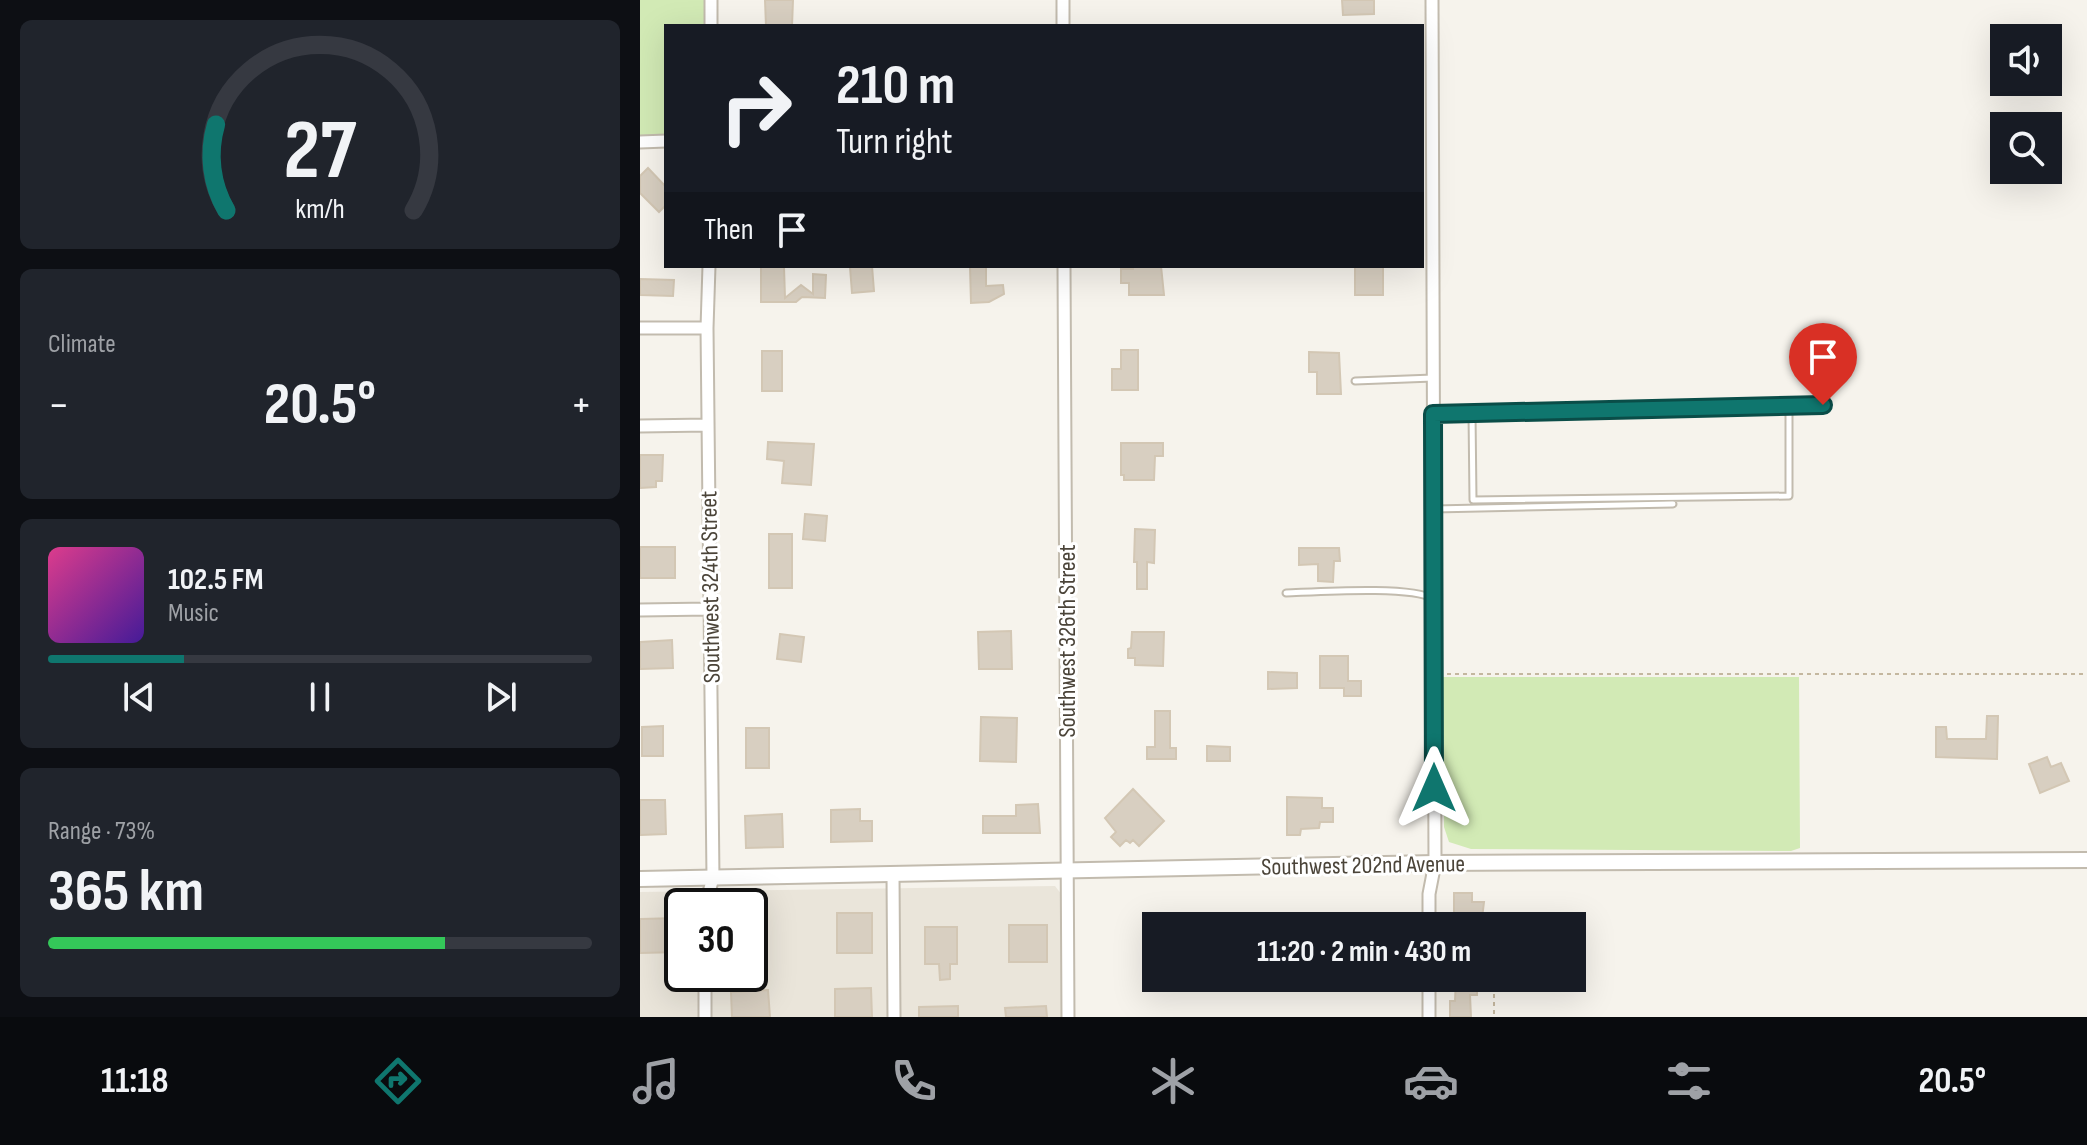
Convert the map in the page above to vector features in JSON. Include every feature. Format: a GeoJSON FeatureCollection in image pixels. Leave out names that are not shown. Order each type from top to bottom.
{"type":"FeatureCollection","features":[{"type":"Feature","properties":{"kind":"street"},"geometry":{"type":"LineString","coordinates":[[711,0],[711,24]]}},
{"type":"Feature","properties":{"kind":"street"},"geometry":{"type":"LineString","coordinates":[[1063,0],[1063,24]]}},
{"type":"Feature","properties":{"kind":"street"},"geometry":{"type":"LineString","coordinates":[[1429,912],[1435,863],[1433,378],[1427,202],[1427,60],[1432,0]]}},
{"type":"Feature","properties":{"kind":"street"},"geometry":{"type":"LineString","coordinates":[[640,142],[664,141]]}},
{"type":"Feature","properties":{"kind":"street","name":"Southwest 324th Street"},"geometry":{"type":"LineString","coordinates":[[709,268],[713,878],[710,888]]}},
{"type":"Feature","properties":{"kind":"street","name":"Southwest 326th Street"},"geometry":{"type":"LineString","coordinates":[[1064,268],[1068,1017]]}},
{"type":"Feature","properties":{"kind":"street"},"geometry":{"type":"LineString","coordinates":[[640,328],[707,328]]}},
{"type":"Feature","properties":{"kind":"street"},"geometry":{"type":"LineString","coordinates":[[640,426],[708,425]]}},
{"type":"Feature","properties":{"kind":"street"},"geometry":{"type":"LineString","coordinates":[[640,610],[710,609]]}},
{"type":"Feature","properties":{"kind":"street","name":"Southwest 202nd Avenue"},"geometry":{"type":"LineString","coordinates":[[640,879],[1435,863],[2087,860]]}},
{"type":"Feature","properties":{"kind":"street"},"geometry":{"type":"LineString","coordinates":[[893,875],[894,1017]]}},
{"type":"Feature","properties":{"kind":"street"},"geometry":{"type":"LineString","coordinates":[[705,992],[705,1017]]}},
{"type":"Feature","properties":{"kind":"street"},"geometry":{"type":"LineString","coordinates":[[1429,992],[1429,1017]]}},
{"type":"Feature","properties":{"kind":"lane"},"geometry":{"type":"LineString","coordinates":[[1355,381],[1433,378]]}},
{"type":"Feature","properties":{"kind":"lane"},"geometry":{"type":"LineString","coordinates":[[1433,414],[1823,405]]}},
{"type":"Feature","properties":{"kind":"lane"},"geometry":{"type":"LineString","coordinates":[[1472,413],[1473,500],[1789,496],[1789,406]]}},
{"type":"Feature","properties":{"kind":"lane"},"geometry":{"type":"LineString","coordinates":[[1433,509],[1673,504]]}},
{"type":"Feature","properties":{"kind":"lane"},"geometry":{"type":"LineString","coordinates":[[1286,593],[1416,593],[1434,600]]}},
{"type":"Feature","properties":{"kind":"path"},"geometry":{"type":"LineString","coordinates":[[1434,674],[2087,674]]}},
{"type":"Feature","properties":{"kind":"path"},"geometry":{"type":"LineString","coordinates":[[1494,992],[1494,1017]]}},
{"type":"Feature","properties":{"kind":"shaded area"},"geometry":{"type":"Polygon","coordinates":[[[1055,886],[1062,895],[1064,1017],[640,1017],[640,892],[664,892],[664,992],[768,992],[768,890],[1055,886]]]}},
{"type":"Feature","properties":{"kind":"green space"},"geometry":{"type":"Polygon","coordinates":[[[640,0],[705,0],[705,24],[664,24],[664,136],[640,136],[640,0]]]}},
{"type":"Feature","properties":{"kind":"green space"},"geometry":{"type":"Polygon","coordinates":[[[1443,677],[1799,677],[1800,848],[1791,851],[1471,849],[1449,842],[1444,827],[1443,677]]]}},
{"type":"Feature","properties":{"kind":"building"},"geometry":{"type":"Polygon","coordinates":[[[765,0],[793,0],[792,24],[766,24],[765,0]]]}},
{"type":"Feature","properties":{"kind":"building"},"geometry":{"type":"Polygon","coordinates":[[[1342,0],[1374,0],[1374,14],[1343,15],[1342,0]]]}},
{"type":"Feature","properties":{"kind":"building"},"geometry":{"type":"Polygon","coordinates":[[[648,168],[664,185],[664,207],[659,212],[640,193],[640,176],[648,168]]]}},
{"type":"Feature","properties":{"kind":"building"},"geometry":{"type":"Polygon","coordinates":[[[761,268],[784,268],[785,298],[801,285],[813,294],[813,274],[826,275],[825,298],[802,297],[796,302],[761,302],[761,268]]]}},
{"type":"Feature","properties":{"kind":"building"},"geometry":{"type":"Polygon","coordinates":[[[850,268],[872,268],[874,291],[852,293],[850,268]]]}},
{"type":"Feature","properties":{"kind":"building"},"geometry":{"type":"Polygon","coordinates":[[[970,268],[986,268],[986,286],[1003,285],[1004,294],[989,302],[971,303],[970,268]]]}},
{"type":"Feature","properties":{"kind":"building"},"geometry":{"type":"Polygon","coordinates":[[[1161,268],[1164,295],[1129,295],[1129,283],[1121,283],[1121,269],[1161,268]]]}},
{"type":"Feature","properties":{"kind":"building"},"geometry":{"type":"Polygon","coordinates":[[[1355,268],[1383,268],[1383,295],[1355,295],[1355,268]]]}},
{"type":"Feature","properties":{"kind":"building"},"geometry":{"type":"Polygon","coordinates":[[[640,279],[674,280],[673,296],[640,295],[640,279]]]}},
{"type":"Feature","properties":{"kind":"building"},"geometry":{"type":"Polygon","coordinates":[[[1121,350],[1138,350],[1138,390],[1112,390],[1112,369],[1121,369],[1121,350]]]}},
{"type":"Feature","properties":{"kind":"building"},"geometry":{"type":"Polygon","coordinates":[[[762,351],[782,351],[782,391],[762,391],[762,351]]]}},
{"type":"Feature","properties":{"kind":"building"},"geometry":{"type":"Polygon","coordinates":[[[1309,352],[1339,353],[1341,394],[1317,394],[1317,372],[1309,372],[1309,352]]]}},
{"type":"Feature","properties":{"kind":"building"},"geometry":{"type":"Polygon","coordinates":[[[768,442],[814,444],[811,485],[782,483],[784,461],[767,459],[768,442]]]}},
{"type":"Feature","properties":{"kind":"building"},"geometry":{"type":"Polygon","coordinates":[[[1121,443],[1163,443],[1163,456],[1155,456],[1154,480],[1124,480],[1124,475],[1121,475],[1121,443]]]}},
{"type":"Feature","properties":{"kind":"building"},"geometry":{"type":"Polygon","coordinates":[[[640,455],[663,455],[662,481],[656,481],[656,487],[640,488],[640,455]]]}},
{"type":"Feature","properties":{"kind":"building"},"geometry":{"type":"Polygon","coordinates":[[[805,514],[827,516],[825,541],[803,539],[805,514]]]}},
{"type":"Feature","properties":{"kind":"building"},"geometry":{"type":"Polygon","coordinates":[[[1135,529],[1155,530],[1154,563],[1147,562],[1147,589],[1137,589],[1135,529]]]}},
{"type":"Feature","properties":{"kind":"building"},"geometry":{"type":"Polygon","coordinates":[[[769,534],[792,534],[792,588],[769,588],[769,534]]]}},
{"type":"Feature","properties":{"kind":"building"},"geometry":{"type":"Polygon","coordinates":[[[640,547],[675,547],[675,578],[640,578],[640,547]]]}},
{"type":"Feature","properties":{"kind":"building"},"geometry":{"type":"Polygon","coordinates":[[[1299,548],[1339,548],[1340,561],[1334,561],[1333,582],[1318,581],[1318,564],[1299,565],[1299,548]]]}},
{"type":"Feature","properties":{"kind":"building"},"geometry":{"type":"Polygon","coordinates":[[[1011,631],[1012,669],[979,669],[978,632],[1011,631]]]}},
{"type":"Feature","properties":{"kind":"building"},"geometry":{"type":"Polygon","coordinates":[[[1132,632],[1164,632],[1163,666],[1135,665],[1135,658],[1128,658],[1132,632]]]}},
{"type":"Feature","properties":{"kind":"building"},"geometry":{"type":"Polygon","coordinates":[[[780,634],[804,637],[801,662],[777,659],[780,634]]]}},
{"type":"Feature","properties":{"kind":"building"},"geometry":{"type":"Polygon","coordinates":[[[672,640],[673,668],[640,669],[640,642],[672,640]]]}},
{"type":"Feature","properties":{"kind":"building"},"geometry":{"type":"Polygon","coordinates":[[[1320,656],[1348,656],[1348,681],[1361,681],[1361,696],[1344,696],[1344,688],[1320,688],[1320,656]]]}},
{"type":"Feature","properties":{"kind":"building"},"geometry":{"type":"Polygon","coordinates":[[[1268,672],[1297,673],[1297,688],[1268,689],[1268,672]]]}},
{"type":"Feature","properties":{"kind":"building"},"geometry":{"type":"Polygon","coordinates":[[[1155,711],[1170,711],[1170,748],[1176,748],[1176,759],[1147,759],[1147,747],[1155,747],[1155,711]]]}},
{"type":"Feature","properties":{"kind":"building"},"geometry":{"type":"Polygon","coordinates":[[[1987,716],[1998,716],[1997,759],[1936,757],[1936,727],[1946,727],[1947,739],[1986,739],[1987,716]]]}},
{"type":"Feature","properties":{"kind":"building"},"geometry":{"type":"Polygon","coordinates":[[[981,717],[1017,718],[1016,762],[980,761],[981,717]]]}},
{"type":"Feature","properties":{"kind":"building"},"geometry":{"type":"Polygon","coordinates":[[[663,726],[663,756],[642,756],[642,727],[663,726]]]}},
{"type":"Feature","properties":{"kind":"building"},"geometry":{"type":"Polygon","coordinates":[[[746,728],[769,728],[769,768],[746,768],[746,728]]]}},
{"type":"Feature","properties":{"kind":"building"},"geometry":{"type":"Polygon","coordinates":[[[1207,746],[1230,747],[1230,761],[1207,761],[1207,746]]]}},
{"type":"Feature","properties":{"kind":"building"},"geometry":{"type":"Polygon","coordinates":[[[2047,757],[2051,767],[2061,763],[2069,781],[2040,793],[2029,764],[2047,757]]]}},
{"type":"Feature","properties":{"kind":"building"},"geometry":{"type":"Polygon","coordinates":[[[1133,789],[1164,821],[1139,846],[1133,840],[1130,843],[1126,840],[1120,846],[1111,837],[1116,832],[1105,818],[1133,789]]]}},
{"type":"Feature","properties":{"kind":"building"},"geometry":{"type":"Polygon","coordinates":[[[1287,797],[1322,798],[1322,808],[1333,808],[1333,822],[1320,822],[1319,828],[1301,829],[1300,835],[1287,835],[1287,797]]]}},
{"type":"Feature","properties":{"kind":"building"},"geometry":{"type":"Polygon","coordinates":[[[640,800],[665,800],[666,834],[640,835],[640,800]]]}},
{"type":"Feature","properties":{"kind":"building"},"geometry":{"type":"Polygon","coordinates":[[[1038,804],[1040,833],[983,833],[983,816],[1016,816],[1016,805],[1038,804]]]}},
{"type":"Feature","properties":{"kind":"building"},"geometry":{"type":"Polygon","coordinates":[[[860,809],[860,821],[872,821],[872,841],[831,842],[831,810],[860,809]]]}},
{"type":"Feature","properties":{"kind":"building"},"geometry":{"type":"Polygon","coordinates":[[[782,814],[783,847],[746,848],[745,816],[782,814]]]}},
{"type":"Feature","properties":{"kind":"building"},"geometry":{"type":"Polygon","coordinates":[[[1454,893],[1472,893],[1472,902],[1484,902],[1483,912],[1454,912],[1454,893]]]}},
{"type":"Feature","properties":{"kind":"building"},"geometry":{"type":"Polygon","coordinates":[[[837,913],[872,913],[872,953],[837,953],[837,913]]]}},
{"type":"Feature","properties":{"kind":"building"},"geometry":{"type":"Polygon","coordinates":[[[664,918],[664,952],[640,953],[640,919],[664,918]]]}},
{"type":"Feature","properties":{"kind":"building"},"geometry":{"type":"Polygon","coordinates":[[[1009,925],[1047,925],[1047,962],[1009,962],[1009,925]]]}},
{"type":"Feature","properties":{"kind":"building"},"geometry":{"type":"Polygon","coordinates":[[[925,927],[957,927],[957,964],[950,964],[950,979],[940,980],[939,964],[925,964],[925,927]]]}},
{"type":"Feature","properties":{"kind":"building"},"geometry":{"type":"Polygon","coordinates":[[[871,988],[872,1017],[835,1017],[835,989],[871,988]]]}},
{"type":"Feature","properties":{"kind":"building"},"geometry":{"type":"Polygon","coordinates":[[[768,990],[770,1017],[732,1017],[731,992],[768,990]]]}},
{"type":"Feature","properties":{"kind":"building"},"geometry":{"type":"Polygon","coordinates":[[[1455,992],[1477,992],[1477,995],[1470,995],[1471,1017],[1450,1017],[1450,1001],[1455,1001],[1455,992]]]}},
{"type":"Feature","properties":{"kind":"building"},"geometry":{"type":"Polygon","coordinates":[[[958,1006],[958,1017],[919,1017],[919,1007],[958,1006]]]}},
{"type":"Feature","properties":{"kind":"building"},"geometry":{"type":"Polygon","coordinates":[[[1046,1006],[1047,1017],[1006,1017],[1005,1008],[1046,1006]]]}},
{"type":"Feature","properties":{"kind":"route"},"geometry":{"type":"LineString","coordinates":[[1434,788],[1433,414],[1823,405]]}}]}
